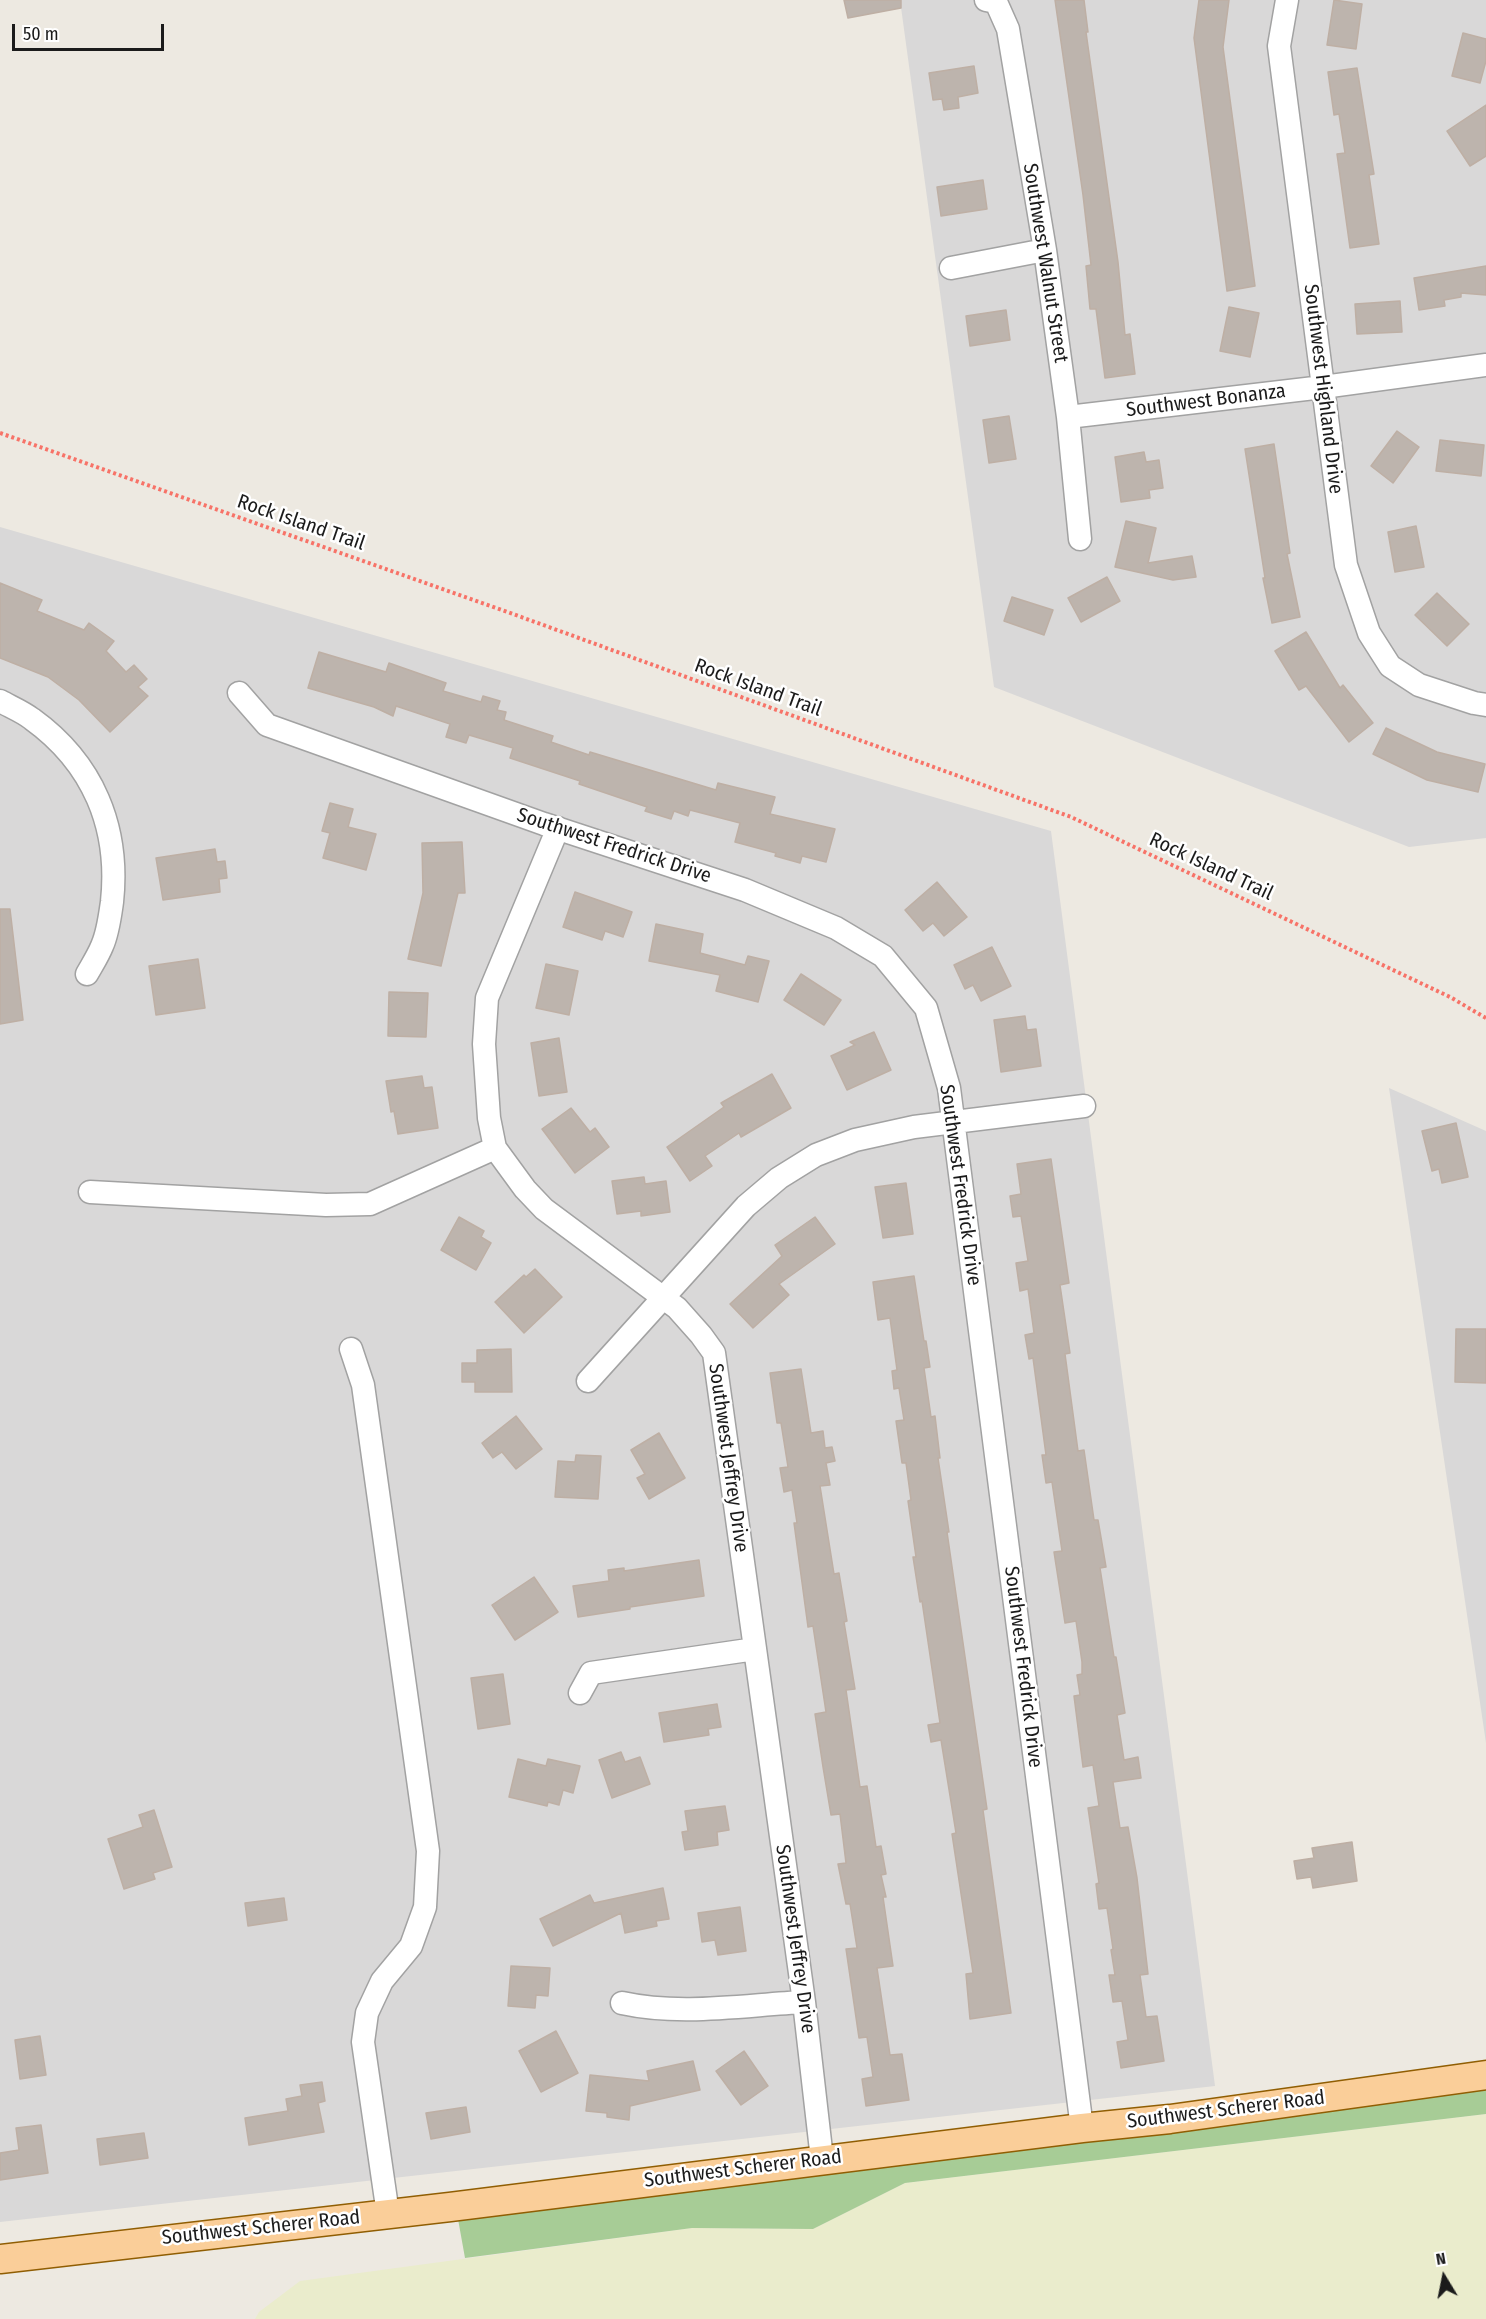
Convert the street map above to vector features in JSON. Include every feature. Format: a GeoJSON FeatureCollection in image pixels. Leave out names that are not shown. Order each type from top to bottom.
{"type":"FeatureCollection","features":[{"type":"Feature","properties":{"kind":"main road","name":"Southwest Scherer Road"},"geometry":{"type":"LineString","coordinates":[[0,2259],[1170,2119],[1486,2075]]}},
{"type":"Feature","properties":{"kind":"street","name":"Southwest Walnut Street"},"geometry":{"type":"LineString","coordinates":[[986,0],[996,2],[1008,29],[1045,250],[1068,417],[1080,539]]}},
{"type":"Feature","properties":{"kind":"street","name":"Southwest Highland Drive"},"geometry":{"type":"LineString","coordinates":[[1287,0],[1279,46],[1346,565],[1369,633],[1390,666],[1419,685],[1486,705]]}},
{"type":"Feature","properties":{"kind":"street"},"geometry":{"type":"LineString","coordinates":[[951,268],[1045,250]]}},
{"type":"Feature","properties":{"kind":"street","name":"Southwest Bonanza"},"geometry":{"type":"LineString","coordinates":[[1068,417],[1486,365]]}},
{"type":"Feature","properties":{"kind":"street","name":"Southwest Fredrick Drive"},"geometry":{"type":"LineString","coordinates":[[238,693],[267,725],[558,828],[745,890],[836,928],[883,956],[926,1008],[948,1088],[953,1123],[1082,2128]]}},
{"type":"Feature","properties":{"kind":"street"},"geometry":{"type":"LineString","coordinates":[[0,701],[31,718],[58,741],[81,768],[96,791],[105,819],[113,852],[114,877],[110,915],[103,945],[87,974]]}},
{"type":"Feature","properties":{"kind":"street","name":"Southwest Jeffrey Drive"},"geometry":{"type":"LineString","coordinates":[[558,828],[487,998],[484,1044],[489,1118],[495,1148],[525,1190],[544,1209],[677,1308],[714,1353],[804,2002],[822,2159]]}},
{"type":"Feature","properties":{"kind":"street"},"geometry":{"type":"LineString","coordinates":[[588,1381],[746,1206],[779,1178],[816,1155],[855,1140],[914,1127],[1084,1106]]}},
{"type":"Feature","properties":{"kind":"street"},"geometry":{"type":"LineString","coordinates":[[90,1192],[326,1205],[370,1204],[495,1148]]}},
{"type":"Feature","properties":{"kind":"street"},"geometry":{"type":"LineString","coordinates":[[351,1348],[363,1385],[428,1851],[425,1908],[411,1946],[382,1981],[367,2013],[363,2042],[388,2214]]}},
{"type":"Feature","properties":{"kind":"street"},"geometry":{"type":"LineString","coordinates":[[580,1693],[591,1673],[755,1648]]}},
{"type":"Feature","properties":{"kind":"street"},"geometry":{"type":"LineString","coordinates":[[622,2002],[642,2007],[693,2008],[804,2002]]}},
{"type":"Feature","properties":{"kind":"path","name":"Rock Island Trail"},"geometry":{"type":"LineString","coordinates":[[0,433],[502,610],[1071,817],[1450,997],[1486,1018]]}},
{"type":"Feature","properties":{"kind":"shaded area"},"geometry":{"type":"Polygon","coordinates":[[[900,0],[1486,0],[1486,838],[1409,847],[994,687],[900,0]]]}},
{"type":"Feature","properties":{"kind":"shaded area"},"geometry":{"type":"Polygon","coordinates":[[[0,527],[1051,831],[1215,2086],[0,2222],[0,527]]]}},
{"type":"Feature","properties":{"kind":"shaded area"},"geometry":{"type":"Polygon","coordinates":[[[1389,1088],[1486,1131],[1486,1743],[1389,1088]]]}},
{"type":"Feature","properties":{"kind":"green space"},"geometry":{"type":"Polygon","coordinates":[[[1486,2084],[1486,2114],[905,2183],[813,2229],[692,2228],[465,2258],[458,2219],[1486,2084]]]}},
{"type":"Feature","properties":{"kind":"green space"},"geometry":{"type":"Polygon","coordinates":[[[1486,2114],[1486,2319],[255,2319],[259,2312],[300,2281],[692,2228],[813,2229],[905,2183],[1486,2114]]]}},
{"type":"Feature","properties":{"kind":"building"},"geometry":{"type":"Polygon","coordinates":[[[844,0],[901,0],[901,8],[848,18],[844,0]]]}},
{"type":"Feature","properties":{"kind":"building"},"geometry":{"type":"Polygon","coordinates":[[[1055,0],[1084,0],[1088,32],[1086,32],[1118,262],[1125,335],[1130,334],[1135,374],[1105,378],[1096,309],[1090,309],[1086,266],[1091,265],[1055,0]]]}},
{"type":"Feature","properties":{"kind":"building"},"geometry":{"type":"Polygon","coordinates":[[[1199,0],[1229,0],[1223,47],[1255,286],[1227,291],[1194,38],[1199,0]]]}},
{"type":"Feature","properties":{"kind":"building"},"geometry":{"type":"Polygon","coordinates":[[[1334,0],[1362,4],[1356,49],[1327,45],[1334,0]]]}},
{"type":"Feature","properties":{"kind":"building"},"geometry":{"type":"Polygon","coordinates":[[[1463,33],[1486,39],[1486,61],[1480,83],[1452,76],[1463,33]]]}},
{"type":"Feature","properties":{"kind":"building"},"geometry":{"type":"Polygon","coordinates":[[[974,66],[978,93],[958,97],[959,108],[944,110],[942,99],[933,100],[929,73],[974,66]]]}},
{"type":"Feature","properties":{"kind":"building"},"geometry":{"type":"Polygon","coordinates":[[[1357,68],[1374,174],[1369,175],[1379,244],[1350,248],[1337,154],[1345,153],[1339,114],[1334,115],[1328,72],[1357,68]]]}},
{"type":"Feature","properties":{"kind":"building"},"geometry":{"type":"Polygon","coordinates":[[[1486,105],[1486,156],[1470,166],[1447,131],[1486,105]]]}},
{"type":"Feature","properties":{"kind":"building"},"geometry":{"type":"Polygon","coordinates":[[[983,180],[987,209],[941,216],[937,187],[983,180]]]}},
{"type":"Feature","properties":{"kind":"building"},"geometry":{"type":"Polygon","coordinates":[[[1486,266],[1486,295],[1461,293],[1461,297],[1444,300],[1445,306],[1419,310],[1414,278],[1486,266]]]}},
{"type":"Feature","properties":{"kind":"building"},"geometry":{"type":"Polygon","coordinates":[[[1400,301],[1402,332],[1357,334],[1355,304],[1400,301]]]}},
{"type":"Feature","properties":{"kind":"building"},"geometry":{"type":"Polygon","coordinates":[[[1229,307],[1259,313],[1250,357],[1220,351],[1229,307]]]}},
{"type":"Feature","properties":{"kind":"building"},"geometry":{"type":"Polygon","coordinates":[[[1006,310],[1010,340],[970,346],[966,316],[1006,310]]]}},
{"type":"Feature","properties":{"kind":"building"},"geometry":{"type":"Polygon","coordinates":[[[1009,416],[1016,459],[989,463],[983,420],[1009,416]]]}},
{"type":"Feature","properties":{"kind":"building"},"geometry":{"type":"Polygon","coordinates":[[[1397,431],[1419,447],[1393,483],[1371,466],[1397,431]]]}},
{"type":"Feature","properties":{"kind":"building"},"geometry":{"type":"Polygon","coordinates":[[[1440,440],[1484,445],[1481,476],[1436,471],[1440,440]]]}},
{"type":"Feature","properties":{"kind":"building"},"geometry":{"type":"Polygon","coordinates":[[[1274,444],[1290,553],[1287,554],[1300,617],[1272,623],[1263,578],[1265,578],[1245,449],[1274,444]]]}},
{"type":"Feature","properties":{"kind":"building"},"geometry":{"type":"Polygon","coordinates":[[[1144,452],[1146,462],[1159,460],[1163,488],[1149,490],[1150,498],[1121,502],[1115,457],[1144,452]]]}},
{"type":"Feature","properties":{"kind":"building"},"geometry":{"type":"Polygon","coordinates":[[[1126,521],[1156,528],[1148,563],[1192,556],[1196,577],[1173,580],[1115,567],[1126,521]]]}},
{"type":"Feature","properties":{"kind":"building"},"geometry":{"type":"Polygon","coordinates":[[[1416,526],[1424,567],[1395,572],[1388,532],[1416,526]]]}},
{"type":"Feature","properties":{"kind":"building"},"geometry":{"type":"Polygon","coordinates":[[[1107,577],[1120,601],[1081,622],[1068,598],[1107,577]]]}},
{"type":"Feature","properties":{"kind":"building"},"geometry":{"type":"Polygon","coordinates":[[[0,583],[42,600],[37,611],[84,630],[89,623],[114,641],[106,651],[126,672],[134,665],[147,679],[138,687],[148,696],[110,732],[79,700],[48,677],[0,658],[0,583]]]}},
{"type":"Feature","properties":{"kind":"building"},"geometry":{"type":"Polygon","coordinates":[[[1437,593],[1469,624],[1447,646],[1415,615],[1437,593]]]}},
{"type":"Feature","properties":{"kind":"building"},"geometry":{"type":"Polygon","coordinates":[[[1012,597],[1053,610],[1044,635],[1004,621],[1012,597]]]}},
{"type":"Feature","properties":{"kind":"building"},"geometry":{"type":"Polygon","coordinates":[[[1306,632],[1340,688],[1343,685],[1373,723],[1349,742],[1306,686],[1299,690],[1275,651],[1306,632]]]}},
{"type":"Feature","properties":{"kind":"building"},"geometry":{"type":"Polygon","coordinates":[[[319,652],[386,672],[389,663],[446,683],[443,691],[481,702],[483,696],[500,701],[497,710],[506,712],[504,720],[553,736],[551,742],[589,755],[590,752],[716,790],[718,783],[775,797],[770,814],[835,829],[826,862],[802,856],[800,863],[775,856],[776,853],[735,842],[740,823],[690,810],[688,816],[674,811],[671,819],[645,811],[647,807],[579,784],[580,781],[510,758],[513,748],[469,735],[466,743],[446,737],[450,724],[396,706],[393,716],[374,707],[308,688],[319,652]]]}},
{"type":"Feature","properties":{"kind":"building"},"geometry":{"type":"Polygon","coordinates":[[[1386,728],[1437,752],[1485,764],[1478,792],[1427,780],[1373,754],[1386,728]]]}},
{"type":"Feature","properties":{"kind":"building"},"geometry":{"type":"Polygon","coordinates":[[[330,803],[353,809],[348,827],[376,834],[366,870],[323,858],[330,833],[322,831],[330,803]]]}},
{"type":"Feature","properties":{"kind":"building"},"geometry":{"type":"Polygon","coordinates":[[[462,842],[465,893],[458,893],[441,966],[408,959],[423,893],[422,843],[462,842]]]}},
{"type":"Feature","properties":{"kind":"building"},"geometry":{"type":"Polygon","coordinates":[[[215,849],[217,862],[225,861],[227,878],[219,879],[220,892],[163,900],[156,858],[215,849]]]}},
{"type":"Feature","properties":{"kind":"building"},"geometry":{"type":"Polygon","coordinates":[[[937,882],[967,917],[944,936],[933,923],[923,931],[905,910],[937,882]]]}},
{"type":"Feature","properties":{"kind":"building"},"geometry":{"type":"Polygon","coordinates":[[[575,892],[632,912],[623,937],[605,931],[602,940],[563,927],[575,892]]]}},
{"type":"Feature","properties":{"kind":"building"},"geometry":{"type":"Polygon","coordinates":[[[0,909],[10,909],[23,1020],[0,1024],[0,909]]]}},
{"type":"Feature","properties":{"kind":"building"},"geometry":{"type":"Polygon","coordinates":[[[656,924],[703,934],[700,953],[745,965],[748,956],[769,961],[758,1002],[716,991],[720,975],[649,961],[656,924]]]}},
{"type":"Feature","properties":{"kind":"building"},"geometry":{"type":"Polygon","coordinates":[[[992,947],[1011,986],[981,1001],[973,985],[965,989],[954,965],[992,947]]]}},
{"type":"Feature","properties":{"kind":"building"},"geometry":{"type":"Polygon","coordinates":[[[198,959],[205,1008],[156,1015],[149,966],[198,959]]]}},
{"type":"Feature","properties":{"kind":"building"},"geometry":{"type":"Polygon","coordinates":[[[546,964],[578,971],[569,1015],[536,1008],[546,964]]]}},
{"type":"Feature","properties":{"kind":"building"},"geometry":{"type":"Polygon","coordinates":[[[801,974],[841,1000],[824,1025],[784,1000],[801,974]]]}},
{"type":"Feature","properties":{"kind":"building"},"geometry":{"type":"Polygon","coordinates":[[[389,992],[428,993],[426,1037],[388,1036],[389,992]]]}},
{"type":"Feature","properties":{"kind":"building"},"geometry":{"type":"Polygon","coordinates":[[[1025,1016],[1027,1030],[1036,1029],[1041,1066],[1001,1072],[994,1020],[1025,1016]]]}},
{"type":"Feature","properties":{"kind":"building"},"geometry":{"type":"Polygon","coordinates":[[[874,1032],[891,1070],[847,1090],[831,1056],[855,1045],[850,1042],[874,1032]]]}},
{"type":"Feature","properties":{"kind":"building"},"geometry":{"type":"Polygon","coordinates":[[[559,1038],[567,1092],[539,1096],[531,1043],[559,1038]]]}},
{"type":"Feature","properties":{"kind":"building"},"geometry":{"type":"Polygon","coordinates":[[[772,1074],[791,1108],[741,1137],[739,1133],[705,1156],[712,1166],[690,1181],[667,1147],[724,1107],[721,1103],[772,1074]]]}},
{"type":"Feature","properties":{"kind":"building"},"geometry":{"type":"Polygon","coordinates":[[[422,1076],[424,1088],[432,1087],[438,1128],[398,1134],[394,1111],[391,1112],[386,1081],[422,1076]]]}},
{"type":"Feature","properties":{"kind":"building"},"geometry":{"type":"Polygon","coordinates":[[[571,1108],[590,1132],[595,1128],[609,1147],[575,1173],[542,1129],[571,1108]]]}},
{"type":"Feature","properties":{"kind":"building"},"geometry":{"type":"Polygon","coordinates":[[[1456,1123],[1468,1177],[1442,1183],[1439,1169],[1432,1171],[1422,1131],[1456,1123]]]}},
{"type":"Feature","properties":{"kind":"building"},"geometry":{"type":"Polygon","coordinates":[[[1051,1159],[1069,1283],[1060,1285],[1070,1353],[1065,1354],[1078,1451],[1084,1450],[1094,1520],[1098,1520],[1106,1567],[1100,1568],[1125,1713],[1117,1715],[1124,1760],[1138,1757],[1141,1778],[1113,1782],[1120,1828],[1128,1827],[1137,1878],[1148,1974],[1140,1975],[1146,2017],[1157,2016],[1164,2061],[1121,2068],[1117,2042],[1128,2040],[1122,2001],[1113,2002],[1109,1975],[1115,1975],[1111,1950],[1113,1949],[1107,1908],[1099,1909],[1096,1884],[1099,1883],[1088,1808],[1099,1806],[1093,1765],[1083,1767],[1074,1696],[1080,1695],[1077,1675],[1082,1674],[1082,1662],[1076,1621],[1065,1623],[1054,1552],[1062,1551],[1052,1482],[1046,1483],[1042,1455],[1046,1455],[1033,1358],[1029,1359],[1025,1335],[1034,1333],[1028,1289],[1020,1291],[1016,1263],[1028,1261],[1021,1216],[1013,1217],[1010,1196],[1021,1194],[1017,1164],[1051,1159]]]}},
{"type":"Feature","properties":{"kind":"building"},"geometry":{"type":"Polygon","coordinates":[[[644,1177],[645,1184],[666,1181],[670,1212],[641,1216],[641,1211],[617,1214],[612,1181],[644,1177]]]}},
{"type":"Feature","properties":{"kind":"building"},"geometry":{"type":"Polygon","coordinates":[[[906,1183],[913,1234],[883,1238],[875,1187],[906,1183]]]}},
{"type":"Feature","properties":{"kind":"building"},"geometry":{"type":"Polygon","coordinates":[[[459,1217],[484,1231],[481,1237],[491,1243],[476,1270],[441,1250],[459,1217]]]}},
{"type":"Feature","properties":{"kind":"building"},"geometry":{"type":"Polygon","coordinates":[[[815,1217],[835,1244],[779,1284],[789,1295],[753,1328],[730,1304],[782,1256],[775,1245],[815,1217]]]}},
{"type":"Feature","properties":{"kind":"building"},"geometry":{"type":"Polygon","coordinates":[[[535,1269],[562,1297],[524,1333],[495,1302],[524,1275],[526,1277],[535,1269]]]}},
{"type":"Feature","properties":{"kind":"building"},"geometry":{"type":"Polygon","coordinates":[[[914,1276],[930,1367],[924,1368],[931,1417],[935,1416],[940,1458],[938,1458],[949,1532],[947,1532],[987,1809],[983,1810],[1011,2013],[970,2019],[966,1974],[973,1973],[952,1834],[956,1833],[941,1740],[931,1742],[928,1725],[940,1723],[922,1601],[920,1602],[913,1557],[916,1557],[908,1501],[911,1500],[906,1463],[902,1463],[896,1421],[904,1420],[899,1388],[894,1389],[892,1371],[897,1370],[890,1318],[878,1320],[873,1282],[914,1276]]]}},
{"type":"Feature","properties":{"kind":"building"},"geometry":{"type":"Polygon","coordinates":[[[1456,1329],[1486,1329],[1486,1383],[1455,1382],[1456,1329]]]}},
{"type":"Feature","properties":{"kind":"building"},"geometry":{"type":"Polygon","coordinates":[[[511,1349],[512,1392],[475,1392],[475,1382],[462,1382],[462,1363],[477,1363],[477,1350],[511,1349]]]}},
{"type":"Feature","properties":{"kind":"building"},"geometry":{"type":"Polygon","coordinates":[[[801,1369],[811,1433],[823,1431],[825,1448],[832,1447],[835,1461],[826,1463],[830,1485],[820,1486],[834,1574],[839,1573],[847,1621],[844,1622],[855,1689],[846,1690],[860,1787],[867,1786],[876,1847],[881,1846],[886,1874],[881,1875],[886,1897],[883,1897],[893,1966],[877,1968],[890,2055],[902,2054],[909,2100],[866,2106],[862,2079],[873,2077],[867,2037],[859,2038],[846,1949],[857,1948],[850,1904],[846,1904],[838,1864],[846,1863],[840,1814],[831,1815],[823,1767],[815,1714],[826,1712],[813,1626],[808,1627],[794,1523],[797,1523],[792,1490],[784,1492],[780,1468],[788,1467],[781,1423],[777,1423],[770,1373],[801,1369]]]}},
{"type":"Feature","properties":{"kind":"building"},"geometry":{"type":"Polygon","coordinates":[[[516,1416],[542,1449],[516,1469],[502,1452],[493,1458],[482,1443],[516,1416]]]}},
{"type":"Feature","properties":{"kind":"building"},"geometry":{"type":"Polygon","coordinates":[[[659,1433],[685,1478],[649,1499],[637,1478],[645,1474],[631,1450],[659,1433]]]}},
{"type":"Feature","properties":{"kind":"building"},"geometry":{"type":"Polygon","coordinates":[[[576,1455],[601,1456],[598,1499],[555,1497],[558,1461],[575,1462],[576,1455]]]}},
{"type":"Feature","properties":{"kind":"building"},"geometry":{"type":"Polygon","coordinates":[[[699,1560],[704,1596],[578,1617],[573,1586],[609,1581],[608,1570],[624,1568],[624,1571],[699,1560]]]}},
{"type":"Feature","properties":{"kind":"building"},"geometry":{"type":"Polygon","coordinates":[[[534,1577],[558,1612],[515,1640],[492,1605],[534,1577]]]}},
{"type":"Feature","properties":{"kind":"building"},"geometry":{"type":"Polygon","coordinates":[[[503,1674],[510,1724],[478,1729],[471,1678],[503,1674]]]}},
{"type":"Feature","properties":{"kind":"building"},"geometry":{"type":"Polygon","coordinates":[[[717,1704],[721,1727],[708,1729],[709,1735],[664,1742],[659,1713],[717,1704]]]}},
{"type":"Feature","properties":{"kind":"building"},"geometry":{"type":"Polygon","coordinates":[[[621,1752],[625,1762],[640,1757],[650,1784],[612,1798],[599,1760],[621,1752]]]}},
{"type":"Feature","properties":{"kind":"building"},"geometry":{"type":"Polygon","coordinates":[[[518,1759],[546,1766],[548,1759],[580,1766],[573,1793],[563,1790],[559,1805],[548,1802],[547,1806],[509,1797],[518,1759]]]}},
{"type":"Feature","properties":{"kind":"building"},"geometry":{"type":"Polygon","coordinates":[[[725,1806],[729,1830],[717,1832],[718,1845],[685,1850],[682,1832],[688,1831],[685,1811],[725,1806]]]}},
{"type":"Feature","properties":{"kind":"building"},"geometry":{"type":"Polygon","coordinates":[[[154,1810],[172,1867],[153,1873],[155,1879],[124,1889],[108,1839],[143,1827],[139,1815],[154,1810]]]}},
{"type":"Feature","properties":{"kind":"building"},"geometry":{"type":"Polygon","coordinates":[[[1352,1842],[1357,1881],[1313,1888],[1311,1877],[1297,1879],[1294,1861],[1314,1858],[1312,1848],[1352,1842]]]}},
{"type":"Feature","properties":{"kind":"building"},"geometry":{"type":"Polygon","coordinates":[[[663,1888],[669,1919],[656,1921],[657,1926],[625,1933],[621,1913],[553,1946],[540,1919],[590,1895],[594,1903],[663,1888]]]}},
{"type":"Feature","properties":{"kind":"building"},"geometry":{"type":"Polygon","coordinates":[[[284,1898],[287,1920],[248,1926],[245,1903],[284,1898]]]}},
{"type":"Feature","properties":{"kind":"building"},"geometry":{"type":"Polygon","coordinates":[[[740,1907],[746,1951],[718,1955],[715,1940],[702,1942],[698,1913],[740,1907]]]}},
{"type":"Feature","properties":{"kind":"building"},"geometry":{"type":"Polygon","coordinates":[[[511,1966],[550,1968],[548,1996],[536,1995],[535,2008],[508,2006],[511,1966]]]}},
{"type":"Feature","properties":{"kind":"building"},"geometry":{"type":"Polygon","coordinates":[[[556,2031],[578,2073],[541,2092],[519,2051],[556,2031]]]}},
{"type":"Feature","properties":{"kind":"building"},"geometry":{"type":"Polygon","coordinates":[[[40,2036],[46,2075],[20,2079],[15,2040],[40,2036]]]}},
{"type":"Feature","properties":{"kind":"building"},"geometry":{"type":"Polygon","coordinates":[[[744,2051],[768,2086],[741,2105],[716,2071],[744,2051]]]}},
{"type":"Feature","properties":{"kind":"building"},"geometry":{"type":"Polygon","coordinates":[[[693,2061],[700,2090],[630,2106],[629,2120],[607,2117],[607,2113],[586,2111],[590,2075],[649,2081],[647,2071],[693,2061]]]}},
{"type":"Feature","properties":{"kind":"building"},"geometry":{"type":"Polygon","coordinates":[[[322,2082],[325,2101],[318,2103],[324,2132],[249,2145],[245,2118],[288,2111],[286,2099],[302,2096],[300,2085],[322,2082]]]}},
{"type":"Feature","properties":{"kind":"building"},"geometry":{"type":"Polygon","coordinates":[[[466,2107],[470,2132],[431,2139],[426,2113],[466,2107]]]}},
{"type":"Feature","properties":{"kind":"building"},"geometry":{"type":"Polygon","coordinates":[[[41,2125],[48,2173],[0,2180],[0,2153],[19,2150],[16,2128],[41,2125]]]}},
{"type":"Feature","properties":{"kind":"building"},"geometry":{"type":"Polygon","coordinates":[[[144,2133],[148,2158],[100,2165],[97,2139],[144,2133]]]}}]}
